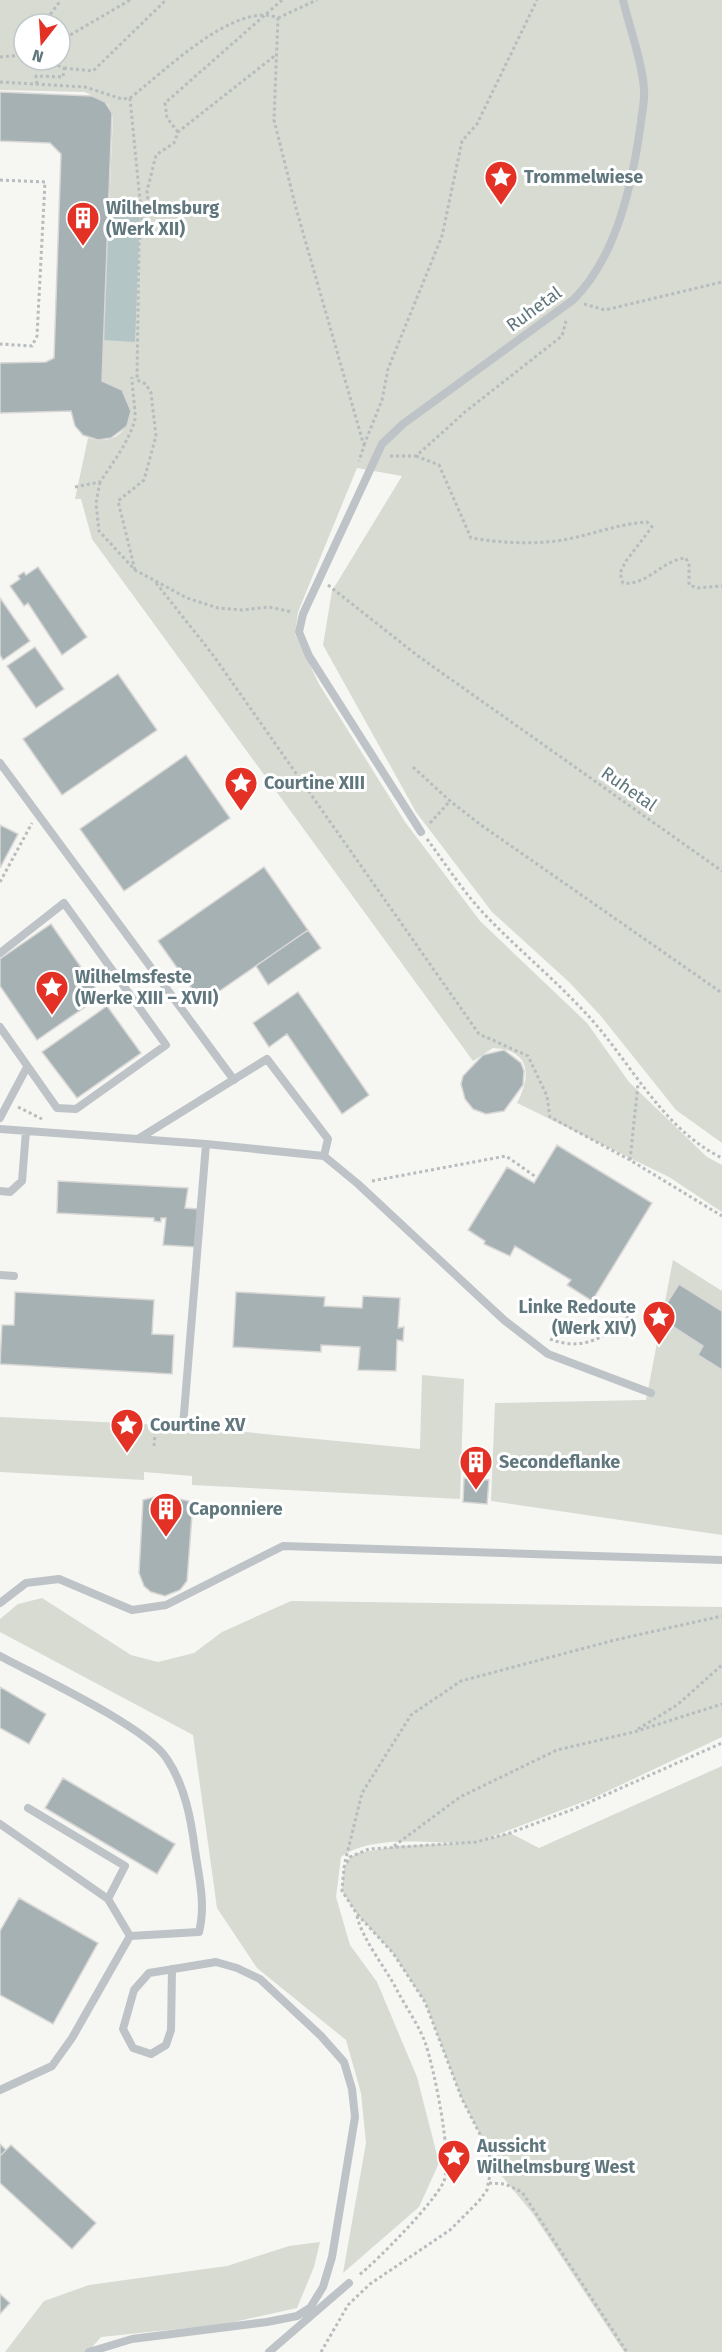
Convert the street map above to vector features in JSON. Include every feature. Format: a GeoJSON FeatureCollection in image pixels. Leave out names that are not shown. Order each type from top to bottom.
{"type":"FeatureCollection","features":[{"type":"Feature","properties":{"kind":"lane","name":"Ruhetal"},"geometry":{"type":"LineString","coordinates":[[422,832],[309,656],[299,632],[303,614],[382,444],[403,424],[573,300],[586,287],[609,244],[626,197],[638,143],[644,90],[623,0]]}},
{"type":"Feature","properties":{"kind":"lane"},"geometry":{"type":"LineString","coordinates":[[0,763],[234,1080]]}},
{"type":"Feature","properties":{"kind":"lane"},"geometry":{"type":"LineString","coordinates":[[0,952],[64,903],[166,1045],[76,1109],[57,1108],[0,1027]]}},
{"type":"Feature","properties":{"kind":"lane"},"geometry":{"type":"LineString","coordinates":[[138,1139],[267,1059],[328,1139],[324,1156]]}},
{"type":"Feature","properties":{"kind":"lane"},"geometry":{"type":"LineString","coordinates":[[0,1118],[27,1067]]}},
{"type":"Feature","properties":{"kind":"lane"},"geometry":{"type":"LineString","coordinates":[[0,1129],[206,1144],[324,1156],[358,1184],[504,1320],[548,1354],[651,1393]]}},
{"type":"Feature","properties":{"kind":"lane"},"geometry":{"type":"LineString","coordinates":[[0,1191],[10,1192],[22,1181],[26,1131]]}},
{"type":"Feature","properties":{"kind":"lane"},"geometry":{"type":"LineString","coordinates":[[183,1425],[206,1144]]}},
{"type":"Feature","properties":{"kind":"lane"},"geometry":{"type":"LineString","coordinates":[[0,1275],[14,1276]]}},
{"type":"Feature","properties":{"kind":"lane"},"geometry":{"type":"LineString","coordinates":[[0,1603],[26,1583],[59,1579],[132,1610],[166,1605],[283,1546],[722,1560]]}},
{"type":"Feature","properties":{"kind":"lane"},"geometry":{"type":"LineString","coordinates":[[0,1656],[132,1728],[166,1757],[183,1790],[192,1829],[204,1911],[199,1932],[130,1936]]}},
{"type":"Feature","properties":{"kind":"lane"},"geometry":{"type":"LineString","coordinates":[[28,1808],[125,1866],[108,1899]]}},
{"type":"Feature","properties":{"kind":"lane"},"geometry":{"type":"LineString","coordinates":[[0,1824],[108,1899],[130,1936]]}},
{"type":"Feature","properties":{"kind":"lane"},"geometry":{"type":"LineString","coordinates":[[0,2090],[51,2066],[72,2038],[130,1936]]}},
{"type":"Feature","properties":{"kind":"lane"},"geometry":{"type":"LineString","coordinates":[[89,2352],[132,2339],[247,2325],[297,2316],[310,2308],[323,2287],[332,2257],[355,2117],[352,2089],[344,2062],[321,2036],[260,1978],[216,1962],[172,1969],[149,1973],[134,1990],[123,2029],[133,2048],[151,2054],[166,2045],[171,2031],[172,1969]]}},
{"type":"Feature","properties":{"kind":"lane"},"geometry":{"type":"LineString","coordinates":[[269,2352],[349,2283]]}},
{"type":"Feature","properties":{"kind":"path"},"geometry":{"type":"LineString","coordinates":[[72,34],[130,0]]}},
{"type":"Feature","properties":{"kind":"path"},"geometry":{"type":"LineString","coordinates":[[72,69],[93,70],[166,0]]}},
{"type":"Feature","properties":{"kind":"path"},"geometry":{"type":"LineString","coordinates":[[178,132],[167,118],[165,103],[282,0]]}},
{"type":"Feature","properties":{"kind":"path"},"geometry":{"type":"LineString","coordinates":[[0,82],[85,87],[122,99],[130,98],[199,44],[226,27],[243,19],[267,14],[278,18],[317,0]]}},
{"type":"Feature","properties":{"kind":"path"},"geometry":{"type":"LineString","coordinates":[[537,0],[477,124],[462,141],[442,236],[388,369],[382,400],[358,464],[377,456],[416,456],[439,465],[471,537],[500,543],[547,542],[629,523],[647,522],[652,527],[626,561],[620,573],[623,583],[630,584],[650,576],[672,559],[686,558],[689,565],[689,585],[698,588],[722,586]]}},
{"type":"Feature","properties":{"kind":"path"},"geometry":{"type":"LineString","coordinates":[[278,18],[274,120],[296,208],[364,446]]}},
{"type":"Feature","properties":{"kind":"path"},"geometry":{"type":"LineString","coordinates":[[135,570],[118,501],[144,480],[156,436],[151,393],[146,384],[137,380],[139,241],[149,212],[147,191],[156,155],[174,143],[178,132],[277,54]]}},
{"type":"Feature","properties":{"kind":"path"},"geometry":{"type":"LineString","coordinates":[[37,84],[36,76],[63,77],[64,72]]}},
{"type":"Feature","properties":{"kind":"path"},"geometry":{"type":"LineString","coordinates":[[130,98],[142,221]]}},
{"type":"Feature","properties":{"kind":"path"},"geometry":{"type":"LineString","coordinates":[[0,180],[45,182],[38,336],[32,346],[0,344]]}},
{"type":"Feature","properties":{"kind":"path"},"geometry":{"type":"LineString","coordinates":[[416,456],[465,412],[562,336],[573,300],[605,310],[722,282]]}},
{"type":"Feature","properties":{"kind":"path"},"geometry":{"type":"LineString","coordinates":[[132,377],[131,395],[136,418],[100,482],[96,503],[99,531],[135,570],[156,584],[187,598],[218,608],[242,610],[269,607],[303,614]]}},
{"type":"Feature","properties":{"kind":"path"},"geometry":{"type":"LineString","coordinates":[[75,487],[100,482]]}},
{"type":"Feature","properties":{"kind":"path","name":"Ruhetal"},"geometry":{"type":"LineString","coordinates":[[317,582],[335,589],[418,656],[722,871]]}},
{"type":"Feature","properties":{"kind":"path"},"geometry":{"type":"LineString","coordinates":[[156,584],[213,655],[479,1034],[528,1056],[547,1096],[550,1117],[630,1160],[722,1216]]}},
{"type":"Feature","properties":{"kind":"path"},"geometry":{"type":"LineString","coordinates":[[413,767],[450,801],[722,993]]}},
{"type":"Feature","properties":{"kind":"path"},"geometry":{"type":"LineString","coordinates":[[437,815],[450,801]]}},
{"type":"Feature","properties":{"kind":"path"},"geometry":{"type":"LineString","coordinates":[[0,882],[28,826],[39,815]]}},
{"type":"Feature","properties":{"kind":"path"},"geometry":{"type":"LineString","coordinates":[[422,832],[487,918],[591,1019],[638,1082],[668,1115],[711,1152],[722,1158]]}},
{"type":"Feature","properties":{"kind":"path"},"geometry":{"type":"LineString","coordinates":[[630,1160],[638,1082]]}},
{"type":"Feature","properties":{"kind":"path"},"geometry":{"type":"LineString","coordinates":[[8,1102],[50,1123]]}},
{"type":"Feature","properties":{"kind":"path"},"geometry":{"type":"LineString","coordinates":[[358,1184],[506,1156],[536,1177]]}},
{"type":"Feature","properties":{"kind":"path"},"geometry":{"type":"LineString","coordinates":[[548,1338],[558,1343],[586,1345],[614,1331],[639,1307]]}},
{"type":"Feature","properties":{"kind":"path"},"geometry":{"type":"LineString","coordinates":[[154,1446],[156,1421],[183,1425]]}},
{"type":"Feature","properties":{"kind":"path"},"geometry":{"type":"LineString","coordinates":[[321,2352],[348,2305],[370,2284],[450,2230],[479,2201],[489,2183],[492,2164],[487,2148],[462,2099],[425,2002],[393,1953],[357,1914],[342,1891],[344,1867],[362,1793],[411,1715],[461,1681],[615,1640],[722,1616]]}},
{"type":"Feature","properties":{"kind":"path"},"geometry":{"type":"LineString","coordinates":[[634,1732],[677,1705],[722,1665]]}},
{"type":"Feature","properties":{"kind":"path"},"geometry":{"type":"LineString","coordinates":[[393,1847],[460,1797],[556,1750],[634,1732],[722,1704]]}},
{"type":"Feature","properties":{"kind":"path"},"geometry":{"type":"LineString","coordinates":[[344,1867],[350,1857],[358,1853],[393,1847],[476,1842],[510,1833],[574,1809],[722,1743]]}},
{"type":"Feature","properties":{"kind":"path"},"geometry":{"type":"LineString","coordinates":[[349,2283],[377,2261],[428,2203],[444,2181],[446,2164],[441,2120],[425,2044],[382,1962],[360,1927],[357,1914]]}},
{"type":"Feature","properties":{"kind":"path"},"geometry":{"type":"LineString","coordinates":[[489,2183],[505,2184],[522,2192],[627,2352]]}},
{"type":"Feature","properties":{"kind":"shaded area"},"geometry":{"type":"Polygon","coordinates":[[[0,0],[722,0],[722,1143],[676,1110],[600,1015],[569,982],[492,912],[416,812],[323,645],[332,591],[402,476],[357,468],[298,612],[295,634],[319,684],[405,822],[480,921],[587,1023],[629,1082],[707,1157],[722,1165],[722,1212],[669,1177],[517,1103],[522,1093],[526,1074],[521,1059],[514,1054],[493,1048],[473,1061],[92,539],[81,499],[75,499],[88,438],[110,439],[118,435],[124,429],[129,411],[122,390],[102,381],[113,117],[108,104],[85,92],[0,90],[0,0]]]}},
{"type":"Feature","properties":{"kind":"shaded area"},"geometry":{"type":"Polygon","coordinates":[[[108,210],[140,211],[135,342],[103,340],[108,210]]]}},
{"type":"Feature","properties":{"kind":"shaded area"},"geometry":{"type":"Polygon","coordinates":[[[673,1260],[722,1291],[722,1535],[491,1501],[495,1403],[646,1400],[673,1260]]]}},
{"type":"Feature","properties":{"kind":"shaded area"},"geometry":{"type":"Polygon","coordinates":[[[422,1375],[464,1379],[460,1499],[192,1485],[192,1476],[144,1472],[144,1480],[0,1472],[0,1417],[183,1426],[420,1449],[422,1375]]]}},
{"type":"Feature","properties":{"kind":"shaded area"},"geometry":{"type":"Polygon","coordinates":[[[42,1598],[131,1655],[158,1662],[194,1653],[222,1632],[291,1601],[722,1607],[722,1737],[593,1798],[486,1839],[510,1833],[539,1848],[722,1766],[722,2352],[624,2352],[533,2214],[492,2164],[487,2148],[462,2099],[425,2002],[393,1953],[357,1914],[342,1891],[344,1867],[350,1857],[358,1853],[398,1846],[463,1843],[383,1843],[353,1850],[341,1857],[336,1897],[350,1945],[377,1982],[417,2077],[439,2163],[419,2207],[343,2273],[366,2143],[361,2093],[346,2040],[257,1968],[217,1908],[193,1735],[0,1632],[0,1619],[18,1604],[42,1598]]]}},
{"type":"Feature","properties":{"kind":"shaded area"},"geometry":{"type":"Polygon","coordinates":[[[320,2242],[314,2267],[297,2308],[225,2324],[101,2337],[88,2352],[5,2352],[44,2301],[89,2285],[227,2266],[289,2246],[320,2242]]]}},
{"type":"Feature","properties":{"kind":"building","name":"Wilhelmsburg (Werk XII)"},"geometry":{"type":"Polygon","coordinates":[[[0,92],[92,96],[105,102],[112,113],[102,381],[122,390],[131,411],[127,426],[111,438],[98,440],[83,435],[75,426],[71,411],[0,413],[0,363],[46,362],[54,358],[61,154],[50,143],[0,141],[0,92]]]}},
{"type":"Feature","properties":{"kind":"building"},"geometry":{"type":"Polygon","coordinates":[[[38,567],[87,637],[62,655],[28,603],[24,606],[10,586],[20,579],[18,576],[24,572],[26,575],[38,567]]]}},
{"type":"Feature","properties":{"kind":"building"},"geometry":{"type":"Polygon","coordinates":[[[0,598],[30,641],[3,660],[0,655],[0,598]]]}},
{"type":"Feature","properties":{"kind":"building"},"geometry":{"type":"Polygon","coordinates":[[[35,647],[64,689],[36,708],[7,666],[35,647]]]}},
{"type":"Feature","properties":{"kind":"building"},"geometry":{"type":"Polygon","coordinates":[[[118,674],[157,730],[62,795],[23,739],[118,674]]]}},
{"type":"Feature","properties":{"kind":"building"},"geometry":{"type":"Polygon","coordinates":[[[186,755],[230,818],[124,891],[80,829],[186,755]]]}},
{"type":"Feature","properties":{"kind":"building"},"geometry":{"type":"Polygon","coordinates":[[[0,825],[18,834],[0,868],[0,825]]]}},
{"type":"Feature","properties":{"kind":"building"},"geometry":{"type":"Polygon","coordinates":[[[264,867],[308,930],[202,1003],[158,941],[264,867]]]}},
{"type":"Feature","properties":{"kind":"building"},"geometry":{"type":"Polygon","coordinates":[[[51,924],[101,996],[37,1040],[0,986],[0,959],[51,924]]]}},
{"type":"Feature","properties":{"kind":"building"},"geometry":{"type":"Polygon","coordinates":[[[308,930],[321,948],[268,985],[256,966],[308,930]]]}},
{"type":"Feature","properties":{"kind":"building"},"geometry":{"type":"Polygon","coordinates":[[[298,992],[369,1095],[342,1114],[287,1034],[269,1047],[253,1023],[298,992]]]}},
{"type":"Feature","properties":{"kind":"building"},"geometry":{"type":"Polygon","coordinates":[[[107,1006],[141,1053],[77,1098],[42,1052],[107,1006]]]}},
{"type":"Feature","properties":{"kind":"building"},"geometry":{"type":"Polygon","coordinates":[[[504,1050],[521,1063],[524,1071],[523,1085],[504,1111],[486,1114],[473,1109],[465,1099],[461,1084],[463,1076],[483,1055],[504,1050]]]}},
{"type":"Feature","properties":{"kind":"building"},"geometry":{"type":"Polygon","coordinates":[[[557,1145],[652,1203],[592,1301],[567,1285],[571,1280],[515,1246],[510,1256],[484,1244],[485,1241],[468,1230],[507,1167],[534,1183],[557,1145]]]}},
{"type":"Feature","properties":{"kind":"building"},"geometry":{"type":"Polygon","coordinates":[[[58,1181],[188,1188],[185,1208],[198,1209],[195,1247],[163,1245],[166,1218],[161,1218],[161,1222],[154,1221],[154,1218],[57,1213],[58,1181]]]}},
{"type":"Feature","properties":{"kind":"building"},"geometry":{"type":"Polygon","coordinates":[[[679,1284],[722,1311],[722,1370],[698,1355],[703,1346],[658,1317],[679,1284]]]}},
{"type":"Feature","properties":{"kind":"building"},"geometry":{"type":"Polygon","coordinates":[[[15,1292],[154,1300],[152,1334],[174,1335],[172,1374],[0,1364],[2,1325],[14,1325],[15,1292]]]}},
{"type":"Feature","properties":{"kind":"building"},"geometry":{"type":"Polygon","coordinates":[[[236,1292],[325,1297],[324,1306],[362,1308],[363,1296],[400,1298],[398,1328],[404,1327],[403,1341],[397,1340],[396,1371],[358,1370],[360,1347],[321,1345],[321,1352],[233,1347],[236,1292]]]}},
{"type":"Feature","properties":{"kind":"building","name":"Secondeflanke"},"geometry":{"type":"Polygon","coordinates":[[[464,1478],[489,1480],[487,1504],[463,1502],[464,1478]]]}},
{"type":"Feature","properties":{"kind":"building","name":"Caponniere"},"geometry":{"type":"Polygon","coordinates":[[[162,1495],[193,1502],[187,1581],[180,1590],[165,1596],[151,1592],[144,1586],[139,1573],[143,1500],[162,1495]]]}},
{"type":"Feature","properties":{"kind":"building"},"geometry":{"type":"Polygon","coordinates":[[[0,1687],[46,1714],[29,1744],[0,1728],[0,1687]]]}},
{"type":"Feature","properties":{"kind":"building"},"geometry":{"type":"Polygon","coordinates":[[[63,1778],[175,1844],[157,1874],[45,1808],[63,1778]]]}},
{"type":"Feature","properties":{"kind":"building"},"geometry":{"type":"Polygon","coordinates":[[[19,1898],[98,1943],[53,2024],[0,1995],[0,1931],[19,1898]]]}},
{"type":"Feature","properties":{"kind":"building"},"geometry":{"type":"Polygon","coordinates":[[[0,2144],[6,2150],[0,2156],[0,2144]]]}},
{"type":"Feature","properties":{"kind":"building"},"geometry":{"type":"Polygon","coordinates":[[[11,2145],[96,2223],[72,2249],[0,2183],[0,2156],[11,2145]]]}},
{"type":"Feature","properties":{"kind":"building"},"geometry":{"type":"Polygon","coordinates":[[[0,2294],[10,2303],[0,2314],[0,2294]]]}},
{"type":"Feature","properties":{"kind":"place","name":"Trommelwiese"},"geometry":{"type":"Point","coordinates":[501,206]}},
{"type":"Feature","properties":{"kind":"place","name":"Wilhelmsburg (Werk XII)"},"geometry":{"type":"Point","coordinates":[83,247]}},
{"type":"Feature","properties":{"kind":"place","name":"Courtine XIII"},"geometry":{"type":"Point","coordinates":[241,812]}},
{"type":"Feature","properties":{"kind":"place","name":"Wilhelmsfeste (Werke XIII – XVII)"},"geometry":{"type":"Point","coordinates":[52,1016]}},
{"type":"Feature","properties":{"kind":"place","name":"Linke Redoute (Werk XIV)"},"geometry":{"type":"Point","coordinates":[659,1346]}},
{"type":"Feature","properties":{"kind":"place","name":"Courtine XV"},"geometry":{"type":"Point","coordinates":[127,1454]}},
{"type":"Feature","properties":{"kind":"place","name":"Secondeflanke"},"geometry":{"type":"Point","coordinates":[476,1491]}},
{"type":"Feature","properties":{"kind":"place","name":"Caponniere"},"geometry":{"type":"Point","coordinates":[166,1538]}},
{"type":"Feature","properties":{"kind":"place","name":"Aussicht Wilhelmsburg West"},"geometry":{"type":"Point","coordinates":[454,2185]}}]}
